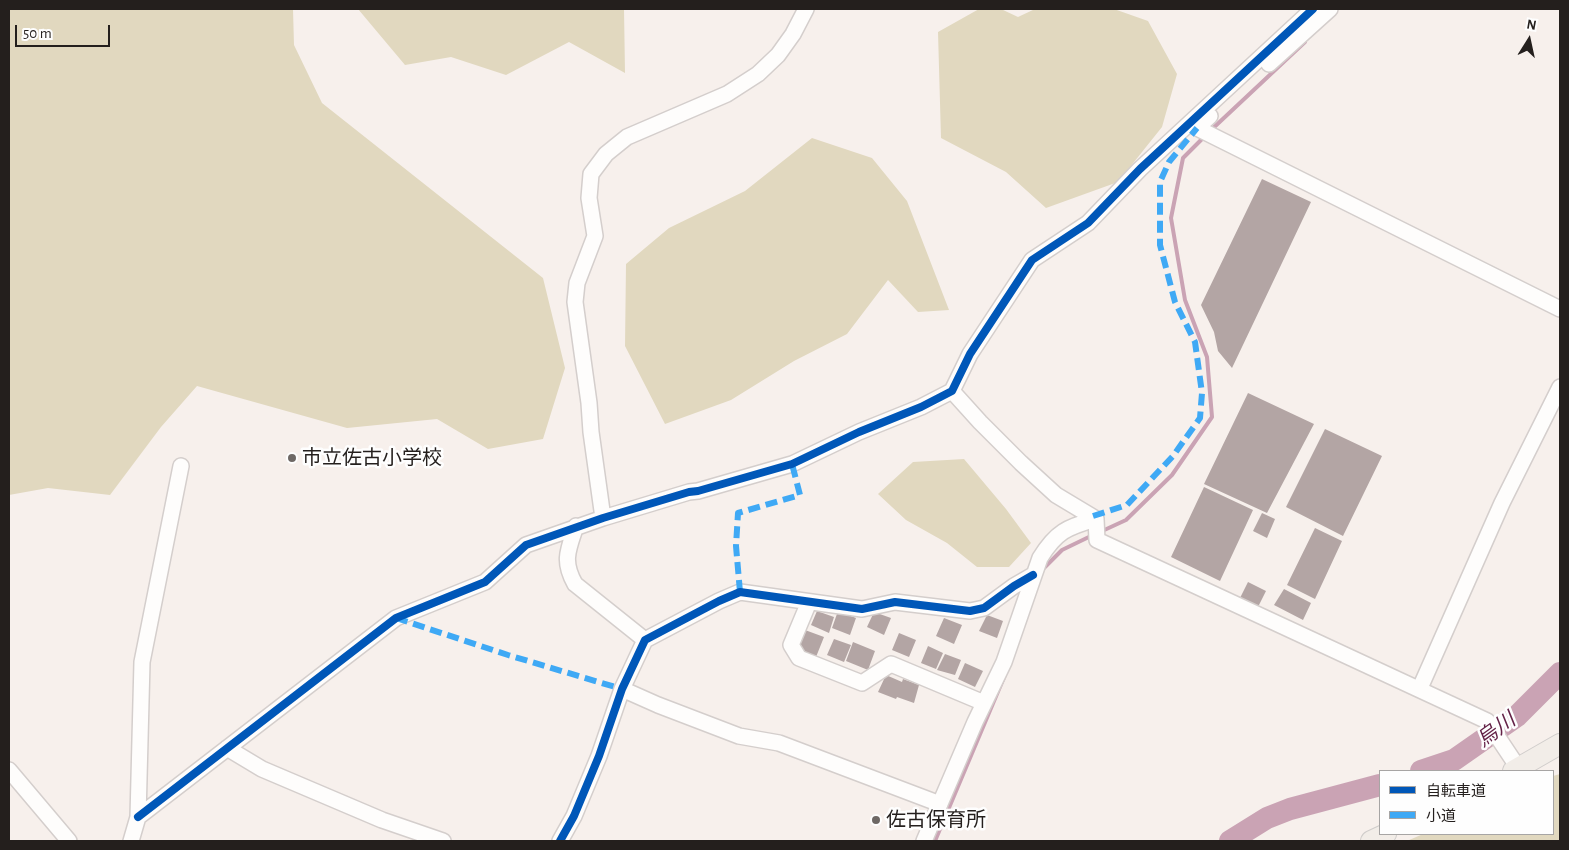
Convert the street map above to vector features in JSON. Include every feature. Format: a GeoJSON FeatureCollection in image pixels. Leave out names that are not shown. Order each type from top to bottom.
{"type":"FeatureCollection","features":[{"type":"Feature","properties":{"kind":"main road"},"geometry":{"type":"LineString","coordinates":[[1516,770],[1560,744]]}},
{"type":"Feature","properties":{"kind":"main road"},"geometry":{"type":"LineString","coordinates":[[1371,841],[1384,835]]}},
{"type":"Feature","properties":{"kind":"street"},"geometry":{"type":"LineString","coordinates":[[603,518],[574,302],[577,284],[595,236],[589,198],[591,174],[606,154],[626,137],[727,94],[758,74],[778,55],[793,34],[806,9]]}},
{"type":"Feature","properties":{"kind":"street"},"geometry":{"type":"LineString","coordinates":[[138,817],[396,618],[485,582],[526,545],[576,526],[792,464],[859,432],[921,407],[952,391],[970,354],[1032,260],[1088,224],[1140,169],[1313,9]]}},
{"type":"Feature","properties":{"kind":"street"},"geometry":{"type":"LineString","coordinates":[[1330,9],[1197,128],[1560,309]]}},
{"type":"Feature","properties":{"kind":"street"},"geometry":{"type":"LineString","coordinates":[[1420,688],[1502,504],[1560,388]]}},
{"type":"Feature","properties":{"kind":"street"},"geometry":{"type":"LineString","coordinates":[[952,391],[993,436],[1056,496],[1096,519]]}},
{"type":"Feature","properties":{"kind":"street"},"geometry":{"type":"LineString","coordinates":[[131,841],[138,817],[142,662],[181,466]]}},
{"type":"Feature","properties":{"kind":"street"},"geometry":{"type":"LineString","coordinates":[[1096,519],[1097,540],[1420,688],[1487,721],[1503,744],[1516,770]]}},
{"type":"Feature","properties":{"kind":"street"},"geometry":{"type":"LineString","coordinates":[[924,841],[984,703],[1004,662],[1040,558],[1049,543],[1071,526],[1096,519]]}},
{"type":"Feature","properties":{"kind":"street"},"geometry":{"type":"LineString","coordinates":[[576,526],[567,555],[568,572],[575,584],[645,640]]}},
{"type":"Feature","properties":{"kind":"street"},"geometry":{"type":"LineString","coordinates":[[560,841],[574,816],[599,756],[622,689],[645,640],[740,592],[862,609],[895,602],[970,611],[984,608],[1014,586],[1034,575]]}},
{"type":"Feature","properties":{"kind":"street"},"geometry":{"type":"LineString","coordinates":[[808,602],[791,645],[799,658],[862,683],[891,664],[984,703]]}},
{"type":"Feature","properties":{"kind":"street"},"geometry":{"type":"LineString","coordinates":[[622,689],[739,736],[779,743],[940,804]]}},
{"type":"Feature","properties":{"kind":"street"},"geometry":{"type":"LineString","coordinates":[[227,748],[262,769],[382,820],[443,841]]}},
{"type":"Feature","properties":{"kind":"street"},"geometry":{"type":"LineString","coordinates":[[9,770],[69,841]]}},
{"type":"Feature","properties":{"kind":"shaded area"},"geometry":{"type":"Polygon","coordinates":[[[9,9],[293,9],[294,45],[322,103],[543,278],[565,368],[543,439],[488,449],[437,419],[347,428],[197,386],[161,427],[110,495],[48,488],[9,495],[9,9]]]}},
{"type":"Feature","properties":{"kind":"shaded area"},"geometry":{"type":"Polygon","coordinates":[[[358,9],[624,9],[625,73],[569,42],[506,75],[451,57],[405,65],[358,9]]]}},
{"type":"Feature","properties":{"kind":"shaded area"},"geometry":{"type":"Polygon","coordinates":[[[979,9],[1001,9],[1018,17],[1035,9],[1114,9],[1148,21],[1177,74],[1162,127],[1118,182],[1046,208],[1006,172],[941,138],[938,32],[979,9]]]}},
{"type":"Feature","properties":{"kind":"shaded area"},"geometry":{"type":"Polygon","coordinates":[[[812,138],[872,158],[907,201],[949,310],[918,312],[888,280],[847,334],[794,361],[731,400],[665,424],[625,346],[626,264],[669,228],[745,191],[812,138]]]}},
{"type":"Feature","properties":{"kind":"shaded area"},"geometry":{"type":"Polygon","coordinates":[[[964,459],[1006,509],[1031,543],[1009,567],[977,567],[947,543],[906,520],[878,494],[913,462],[964,459]]]}},
{"type":"Feature","properties":{"kind":"shaded area"},"geometry":{"type":"Polygon","coordinates":[[[1560,774],[1560,841],[1407,841],[1421,835],[1554,835],[1554,776],[1560,774]]]}},
{"type":"Feature","properties":{"kind":"building"},"geometry":{"type":"Polygon","coordinates":[[[1262,179],[1311,202],[1232,368],[1218,351],[1214,332],[1201,305],[1262,179]]]}},
{"type":"Feature","properties":{"kind":"building"},"geometry":{"type":"Polygon","coordinates":[[[1248,393],[1314,424],[1267,513],[1204,484],[1248,393]]]}},
{"type":"Feature","properties":{"kind":"building"},"geometry":{"type":"Polygon","coordinates":[[[1325,429],[1382,456],[1343,536],[1286,507],[1325,429]]]}},
{"type":"Feature","properties":{"kind":"building"},"geometry":{"type":"Polygon","coordinates":[[[1204,487],[1253,510],[1220,581],[1171,557],[1204,487]]]}},
{"type":"Feature","properties":{"kind":"building"},"geometry":{"type":"Polygon","coordinates":[[[1262,513],[1275,519],[1267,538],[1253,531],[1262,513]]]}},
{"type":"Feature","properties":{"kind":"building"},"geometry":{"type":"Polygon","coordinates":[[[1315,528],[1342,541],[1315,599],[1287,585],[1315,528]]]}},
{"type":"Feature","properties":{"kind":"building"},"geometry":{"type":"Polygon","coordinates":[[[1248,582],[1266,591],[1257,609],[1239,600],[1248,582]]]}},
{"type":"Feature","properties":{"kind":"building"},"geometry":{"type":"Polygon","coordinates":[[[1284,589],[1311,603],[1303,620],[1274,605],[1284,589]]]}},
{"type":"Feature","properties":{"kind":"building"},"geometry":{"type":"Polygon","coordinates":[[[817,611],[834,617],[829,633],[811,625],[817,611]]]}},
{"type":"Feature","properties":{"kind":"building"},"geometry":{"type":"Polygon","coordinates":[[[838,611],[856,618],[850,635],[832,628],[838,611]]]}},
{"type":"Feature","properties":{"kind":"building"},"geometry":{"type":"Polygon","coordinates":[[[874,612],[891,618],[884,635],[867,627],[874,612]]]}},
{"type":"Feature","properties":{"kind":"building"},"geometry":{"type":"Polygon","coordinates":[[[987,615],[1003,621],[997,638],[979,631],[987,615]]]}},
{"type":"Feature","properties":{"kind":"building"},"geometry":{"type":"Polygon","coordinates":[[[944,618],[962,625],[954,644],[936,636],[944,618]]]}},
{"type":"Feature","properties":{"kind":"building"},"geometry":{"type":"Polygon","coordinates":[[[805,630],[824,637],[816,657],[797,649],[805,630]]]}},
{"type":"Feature","properties":{"kind":"building"},"geometry":{"type":"Polygon","coordinates":[[[899,633],[916,640],[909,657],[892,650],[899,633]]]}},
{"type":"Feature","properties":{"kind":"building"},"geometry":{"type":"Polygon","coordinates":[[[834,639],[851,645],[844,662],[827,655],[834,639]]]}},
{"type":"Feature","properties":{"kind":"building"},"geometry":{"type":"Polygon","coordinates":[[[853,642],[875,651],[868,670],[846,661],[853,642]]]}},
{"type":"Feature","properties":{"kind":"building"},"geometry":{"type":"Polygon","coordinates":[[[928,646],[943,653],[936,669],[921,663],[928,646]]]}},
{"type":"Feature","properties":{"kind":"building"},"geometry":{"type":"Polygon","coordinates":[[[945,654],[961,660],[955,675],[937,670],[945,654]]]}},
{"type":"Feature","properties":{"kind":"building"},"geometry":{"type":"Polygon","coordinates":[[[965,663],[983,671],[975,687],[958,679],[965,663]]]}},
{"type":"Feature","properties":{"kind":"building"},"geometry":{"type":"Polygon","coordinates":[[[886,675],[902,682],[903,679],[919,685],[914,703],[878,692],[886,675]]]}},
{"type":"Feature","properties":{"kind":"waterway"},"geometry":{"type":"LineString","coordinates":[[1210,131],[1305,42]]}},
{"type":"Feature","properties":{"kind":"waterway"},"geometry":{"type":"LineString","coordinates":[[1100,532],[1126,520],[1172,475],[1212,417],[1207,357],[1185,300],[1171,218],[1183,158],[1205,136]]}},
{"type":"Feature","properties":{"kind":"waterway"},"geometry":{"type":"LineString","coordinates":[[1042,570],[1062,550],[1093,535]]}},
{"type":"Feature","properties":{"kind":"waterway","name":"烏川"},"geometry":{"type":"LineString","coordinates":[[1424,770],[1454,760],[1517,716],[1560,673]]}},
{"type":"Feature","properties":{"kind":"waterway"},"geometry":{"type":"LineString","coordinates":[[935,841],[1005,675]]}},
{"type":"Feature","properties":{"kind":"waterway","name":"烏川"},"geometry":{"type":"LineString","coordinates":[[1230,841],[1267,818],[1290,809],[1379,785]]}},
{"type":"Feature","properties":{"kind":"marked path"},"geometry":{"type":"LineString","coordinates":[[1093,516],[1127,505],[1173,456],[1200,418],[1202,393],[1195,342],[1175,302],[1160,245],[1160,182],[1169,162],[1197,128]]}},
{"type":"Feature","properties":{"kind":"marked path"},"geometry":{"type":"LineString","coordinates":[[740,592],[736,546],[738,513],[800,495],[792,464]]}},
{"type":"Feature","properties":{"kind":"marked path"},"geometry":{"type":"LineString","coordinates":[[396,618],[508,655],[622,689]]}},
{"type":"Feature","properties":{"kind":"cycle path"},"geometry":{"type":"LineString","coordinates":[[138,817],[396,618],[485,582],[526,545],[603,518],[792,464],[859,432],[921,407],[952,391],[970,354],[1032,260],[1088,223],[1140,169],[1313,9]]}},
{"type":"Feature","properties":{"kind":"cycle path"},"geometry":{"type":"LineString","coordinates":[[560,841],[574,816],[599,756],[622,689],[645,640],[740,592],[862,609],[895,602],[970,611],[984,608],[1033,575]]}},
{"type":"Feature","properties":{"kind":"place","name":"市立佐古小学校"},"geometry":{"type":"Point","coordinates":[292,458]}},
{"type":"Feature","properties":{"kind":"place","name":"佐古保育所"},"geometry":{"type":"Point","coordinates":[876,820]}}]}
